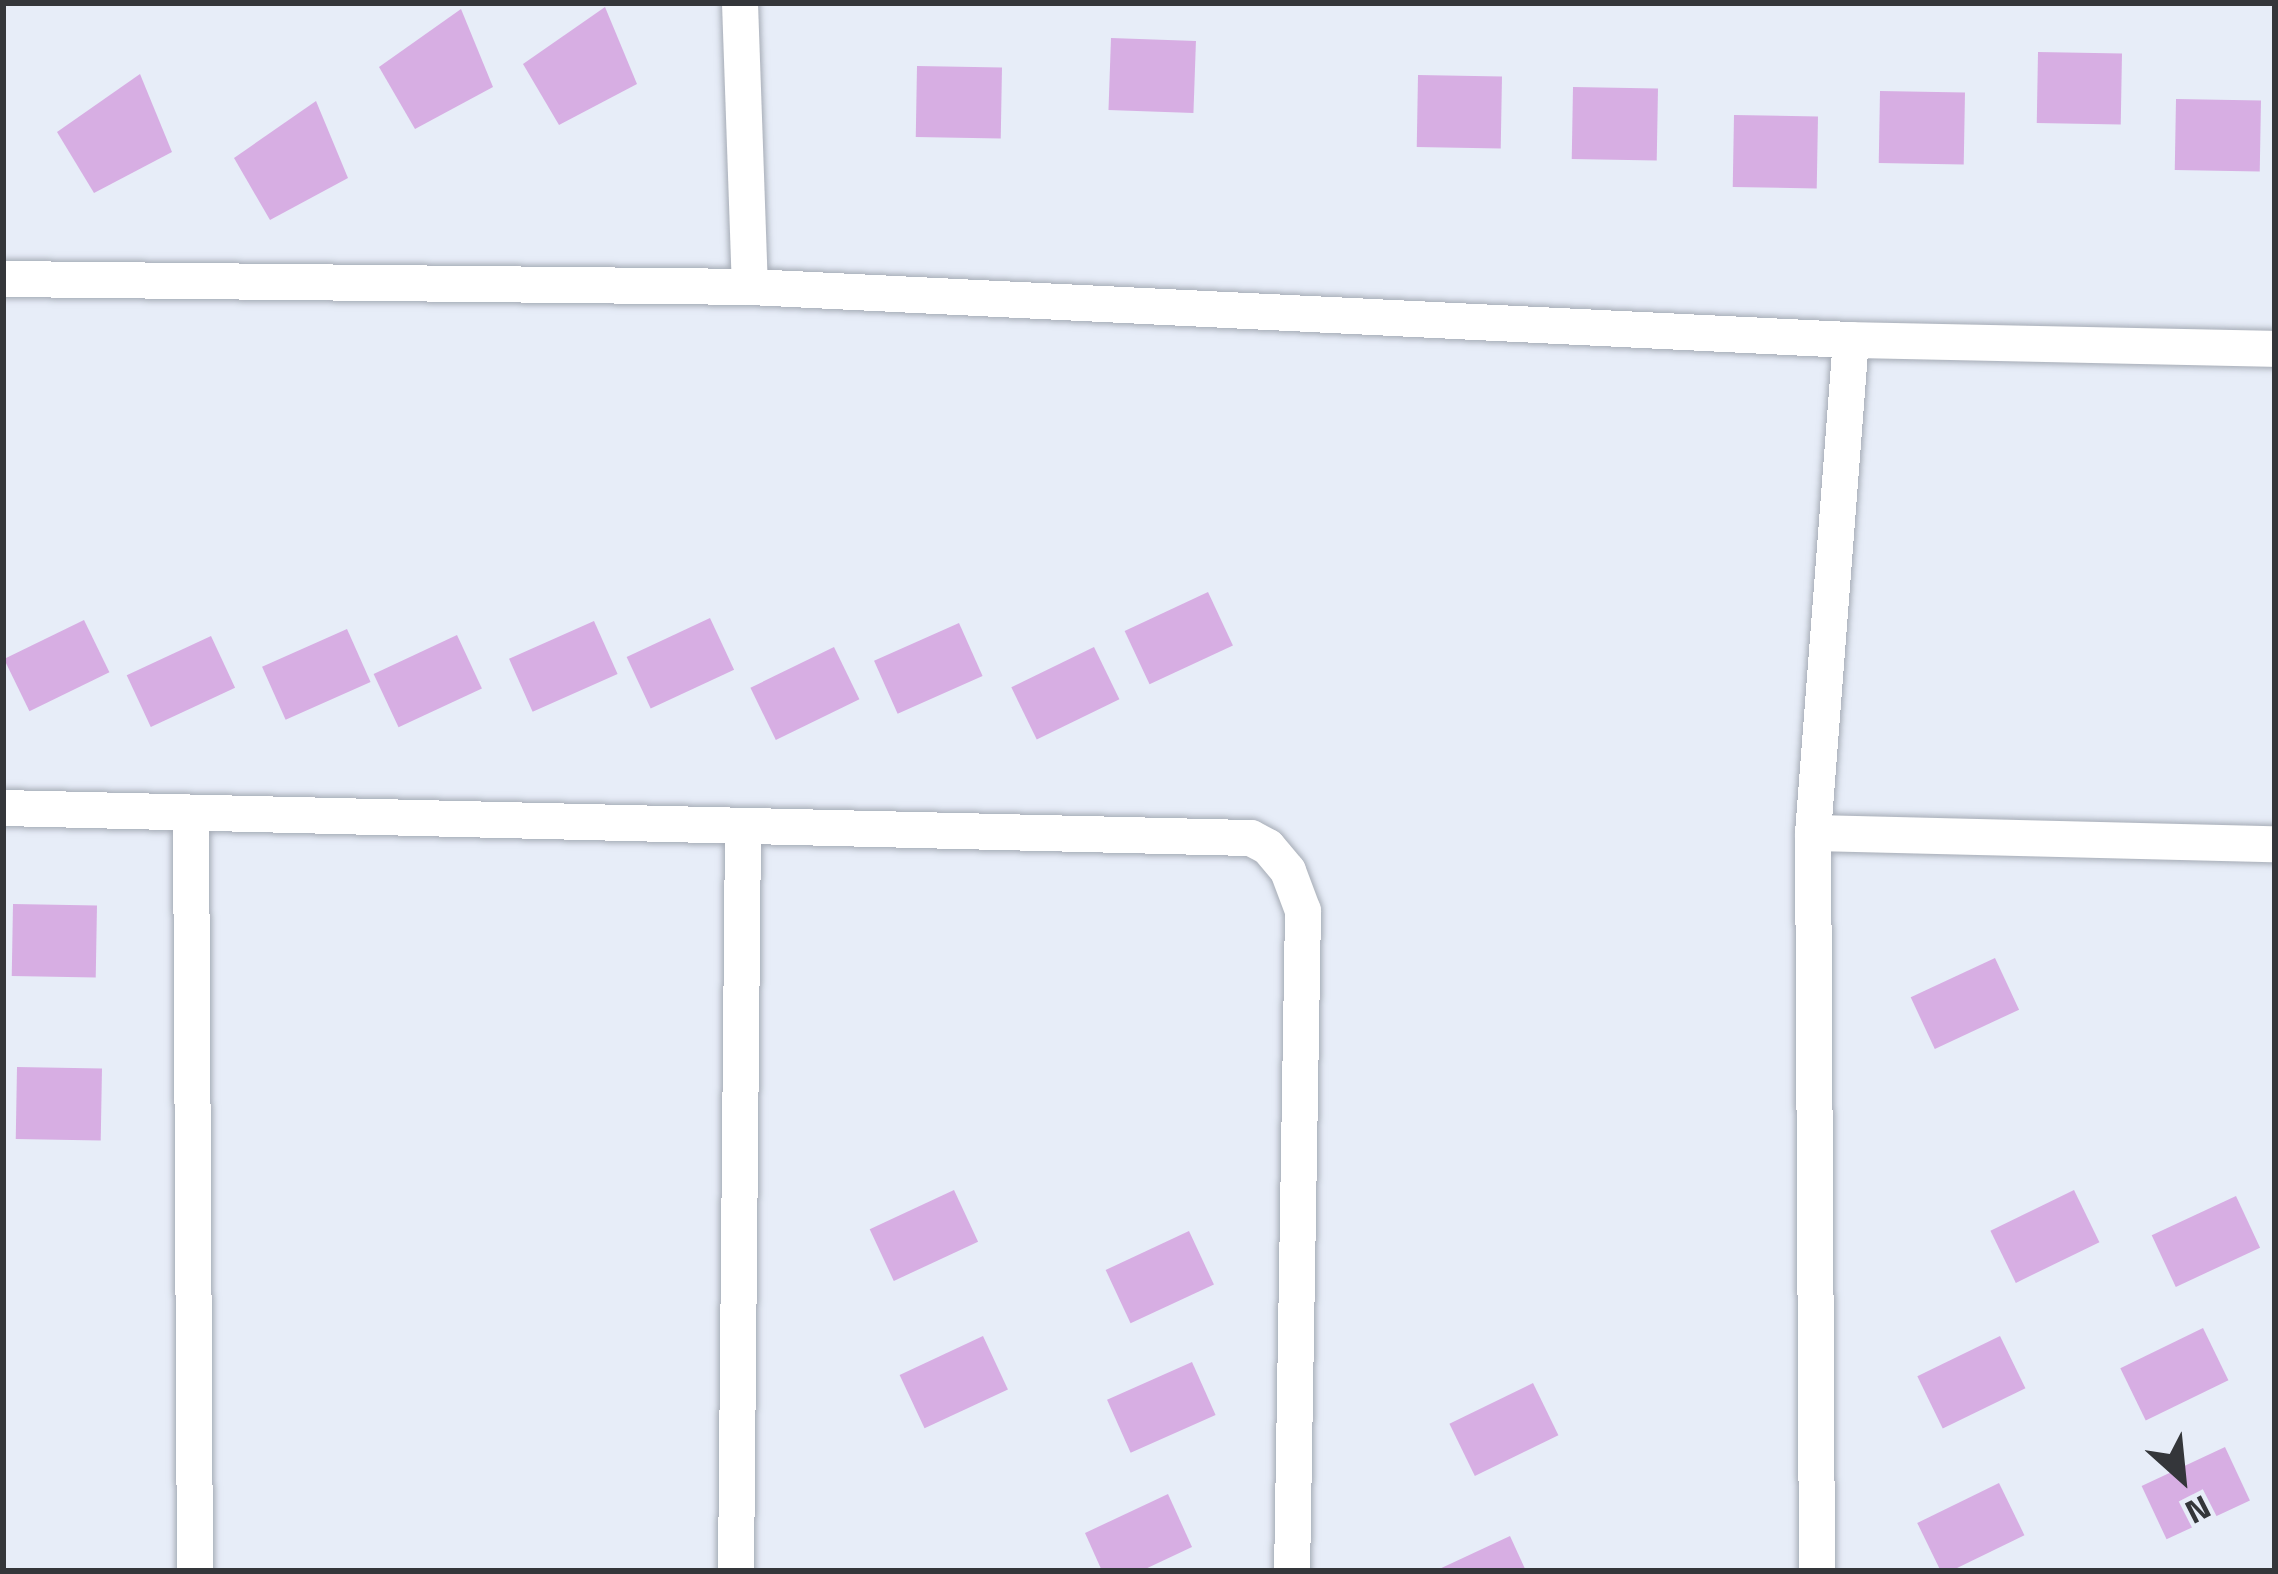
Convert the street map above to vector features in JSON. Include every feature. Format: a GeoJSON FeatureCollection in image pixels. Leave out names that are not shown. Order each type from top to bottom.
{"type":"FeatureCollection","features":[{"type":"Feature","properties":{"kind":"street"},"geometry":{"type":"LineString","coordinates":[[740,3],[750,287]]}},
{"type":"Feature","properties":{"kind":"street"},"geometry":{"type":"LineString","coordinates":[[3,279],[750,287],[1851,340],[2275,349]]}},
{"type":"Feature","properties":{"kind":"street"},"geometry":{"type":"LineString","coordinates":[[1817,1571],[1813,833],[1851,340]]}},
{"type":"Feature","properties":{"kind":"street"},"geometry":{"type":"LineString","coordinates":[[3,808],[1251,838],[1279,858],[1303,911],[1292,1571]]}},
{"type":"Feature","properties":{"kind":"street"},"geometry":{"type":"LineString","coordinates":[[191,814],[195,1571]]}},
{"type":"Feature","properties":{"kind":"street"},"geometry":{"type":"LineString","coordinates":[[736,1571],[743,829]]}},
{"type":"Feature","properties":{"kind":"street"},"geometry":{"type":"LineString","coordinates":[[1813,833],[2275,844]]}},
{"type":"Feature","properties":{"kind":"building"},"geometry":{"type":"Polygon","coordinates":[[[605,7],[637,84],[559,125],[523,64],[605,7]]]}},
{"type":"Feature","properties":{"kind":"building"},"geometry":{"type":"Polygon","coordinates":[[[461,9],[493,87],[415,129],[379,67],[461,9]]]}},
{"type":"Feature","properties":{"kind":"building"},"geometry":{"type":"Polygon","coordinates":[[[1111,38],[1196,41],[1193,113],[1108,110],[1111,38]]]}},
{"type":"Feature","properties":{"kind":"building"},"geometry":{"type":"Polygon","coordinates":[[[2038,52],[2122,53],[2121,124],[2037,123],[2038,52]]]}},
{"type":"Feature","properties":{"kind":"building"},"geometry":{"type":"Polygon","coordinates":[[[917,66],[1002,67],[1001,138],[916,137],[917,66]]]}},
{"type":"Feature","properties":{"kind":"building"},"geometry":{"type":"Polygon","coordinates":[[[140,74],[172,152],[94,193],[57,132],[140,74]]]}},
{"type":"Feature","properties":{"kind":"building"},"geometry":{"type":"Polygon","coordinates":[[[1418,75],[1502,76],[1501,148],[1417,147],[1418,75]]]}},
{"type":"Feature","properties":{"kind":"building"},"geometry":{"type":"Polygon","coordinates":[[[1573,87],[1658,88],[1657,160],[1572,159],[1573,87]]]}},
{"type":"Feature","properties":{"kind":"building"},"geometry":{"type":"Polygon","coordinates":[[[1880,91],[1965,92],[1964,164],[1879,163],[1880,91]]]}},
{"type":"Feature","properties":{"kind":"building"},"geometry":{"type":"Polygon","coordinates":[[[2176,99],[2261,100],[2260,171],[2175,170],[2176,99]]]}},
{"type":"Feature","properties":{"kind":"building"},"geometry":{"type":"Polygon","coordinates":[[[316,101],[348,178],[270,220],[234,158],[316,101]]]}},
{"type":"Feature","properties":{"kind":"building"},"geometry":{"type":"Polygon","coordinates":[[[1734,115],[1818,116],[1817,188],[1733,187],[1734,115]]]}},
{"type":"Feature","properties":{"kind":"building"},"geometry":{"type":"Polygon","coordinates":[[[1208,592],[1233,645],[1150,684],[1125,631],[1208,592]]]}},
{"type":"Feature","properties":{"kind":"building"},"geometry":{"type":"Polygon","coordinates":[[[710,618],[734,670],[651,709],[627,657],[710,618]]]}},
{"type":"Feature","properties":{"kind":"building"},"geometry":{"type":"Polygon","coordinates":[[[84,620],[109,672],[29,711],[4,659],[84,620]]]}},
{"type":"Feature","properties":{"kind":"building"},"geometry":{"type":"Polygon","coordinates":[[[594,621],[618,674],[533,712],[509,659],[594,621]]]}},
{"type":"Feature","properties":{"kind":"building"},"geometry":{"type":"Polygon","coordinates":[[[959,623],[983,676],[898,714],[874,661],[959,623]]]}},
{"type":"Feature","properties":{"kind":"building"},"geometry":{"type":"Polygon","coordinates":[[[347,629],[371,682],[286,720],[262,667],[347,629]]]}},
{"type":"Feature","properties":{"kind":"building"},"geometry":{"type":"Polygon","coordinates":[[[457,635],[482,688],[399,727],[374,674],[457,635]]]}},
{"type":"Feature","properties":{"kind":"building"},"geometry":{"type":"Polygon","coordinates":[[[211,636],[235,688],[151,727],[127,675],[211,636]]]}},
{"type":"Feature","properties":{"kind":"building"},"geometry":{"type":"Polygon","coordinates":[[[834,647],[859,699],[776,740],[750,688],[834,647]]]}},
{"type":"Feature","properties":{"kind":"building"},"geometry":{"type":"Polygon","coordinates":[[[1094,647],[1119,699],[1037,739],[1011,687],[1094,647]]]}},
{"type":"Feature","properties":{"kind":"building"},"geometry":{"type":"Polygon","coordinates":[[[13,904],[97,905],[96,977],[12,976],[13,904]]]}},
{"type":"Feature","properties":{"kind":"building"},"geometry":{"type":"Polygon","coordinates":[[[1995,958],[2019,1010],[1935,1049],[1911,997],[1995,958]]]}},
{"type":"Feature","properties":{"kind":"building"},"geometry":{"type":"Polygon","coordinates":[[[17,1067],[102,1068],[101,1140],[16,1139],[17,1067]]]}},
{"type":"Feature","properties":{"kind":"building"},"geometry":{"type":"Polygon","coordinates":[[[954,1190],[978,1242],[894,1281],[870,1229],[954,1190]]]}},
{"type":"Feature","properties":{"kind":"building"},"geometry":{"type":"Polygon","coordinates":[[[2074,1190],[2099,1242],[2016,1283],[1990,1231],[2074,1190]]]}},
{"type":"Feature","properties":{"kind":"building"},"geometry":{"type":"Polygon","coordinates":[[[2236,1196],[2260,1248],[2176,1287],[2152,1235],[2236,1196]]]}},
{"type":"Feature","properties":{"kind":"building"},"geometry":{"type":"Polygon","coordinates":[[[1189,1231],[1214,1284],[1131,1323],[1106,1270],[1189,1231]]]}},
{"type":"Feature","properties":{"kind":"building"},"geometry":{"type":"Polygon","coordinates":[[[2203,1328],[2228,1380],[2146,1420],[2120,1368],[2203,1328]]]}},
{"type":"Feature","properties":{"kind":"building"},"geometry":{"type":"Polygon","coordinates":[[[983,1336],[1008,1389],[925,1428],[900,1375],[983,1336]]]}},
{"type":"Feature","properties":{"kind":"building"},"geometry":{"type":"Polygon","coordinates":[[[2000,1336],[2025,1388],[1943,1428],[1917,1376],[2000,1336]]]}},
{"type":"Feature","properties":{"kind":"building"},"geometry":{"type":"Polygon","coordinates":[[[1192,1362],[1216,1415],[1131,1453],[1107,1400],[1192,1362]]]}},
{"type":"Feature","properties":{"kind":"building"},"geometry":{"type":"Polygon","coordinates":[[[1533,1383],[1558,1435],[1475,1476],[1449,1424],[1533,1383]]]}},
{"type":"Feature","properties":{"kind":"building"},"geometry":{"type":"Polygon","coordinates":[[[2225,1447],[2250,1500],[2167,1539],[2142,1486],[2225,1447]]]}},
{"type":"Feature","properties":{"kind":"building"},"geometry":{"type":"Polygon","coordinates":[[[1999,1483],[2024,1535],[1951,1571],[1941,1571],[1917,1523],[1999,1483]]]}},
{"type":"Feature","properties":{"kind":"building"},"geometry":{"type":"Polygon","coordinates":[[[1168,1494],[1192,1547],[1141,1571],[1102,1571],[1085,1533],[1168,1494]]]}},
{"type":"Feature","properties":{"kind":"building"},"geometry":{"type":"Polygon","coordinates":[[[1510,1536],[1526,1571],[1435,1571],[1510,1536]]]}}]}
